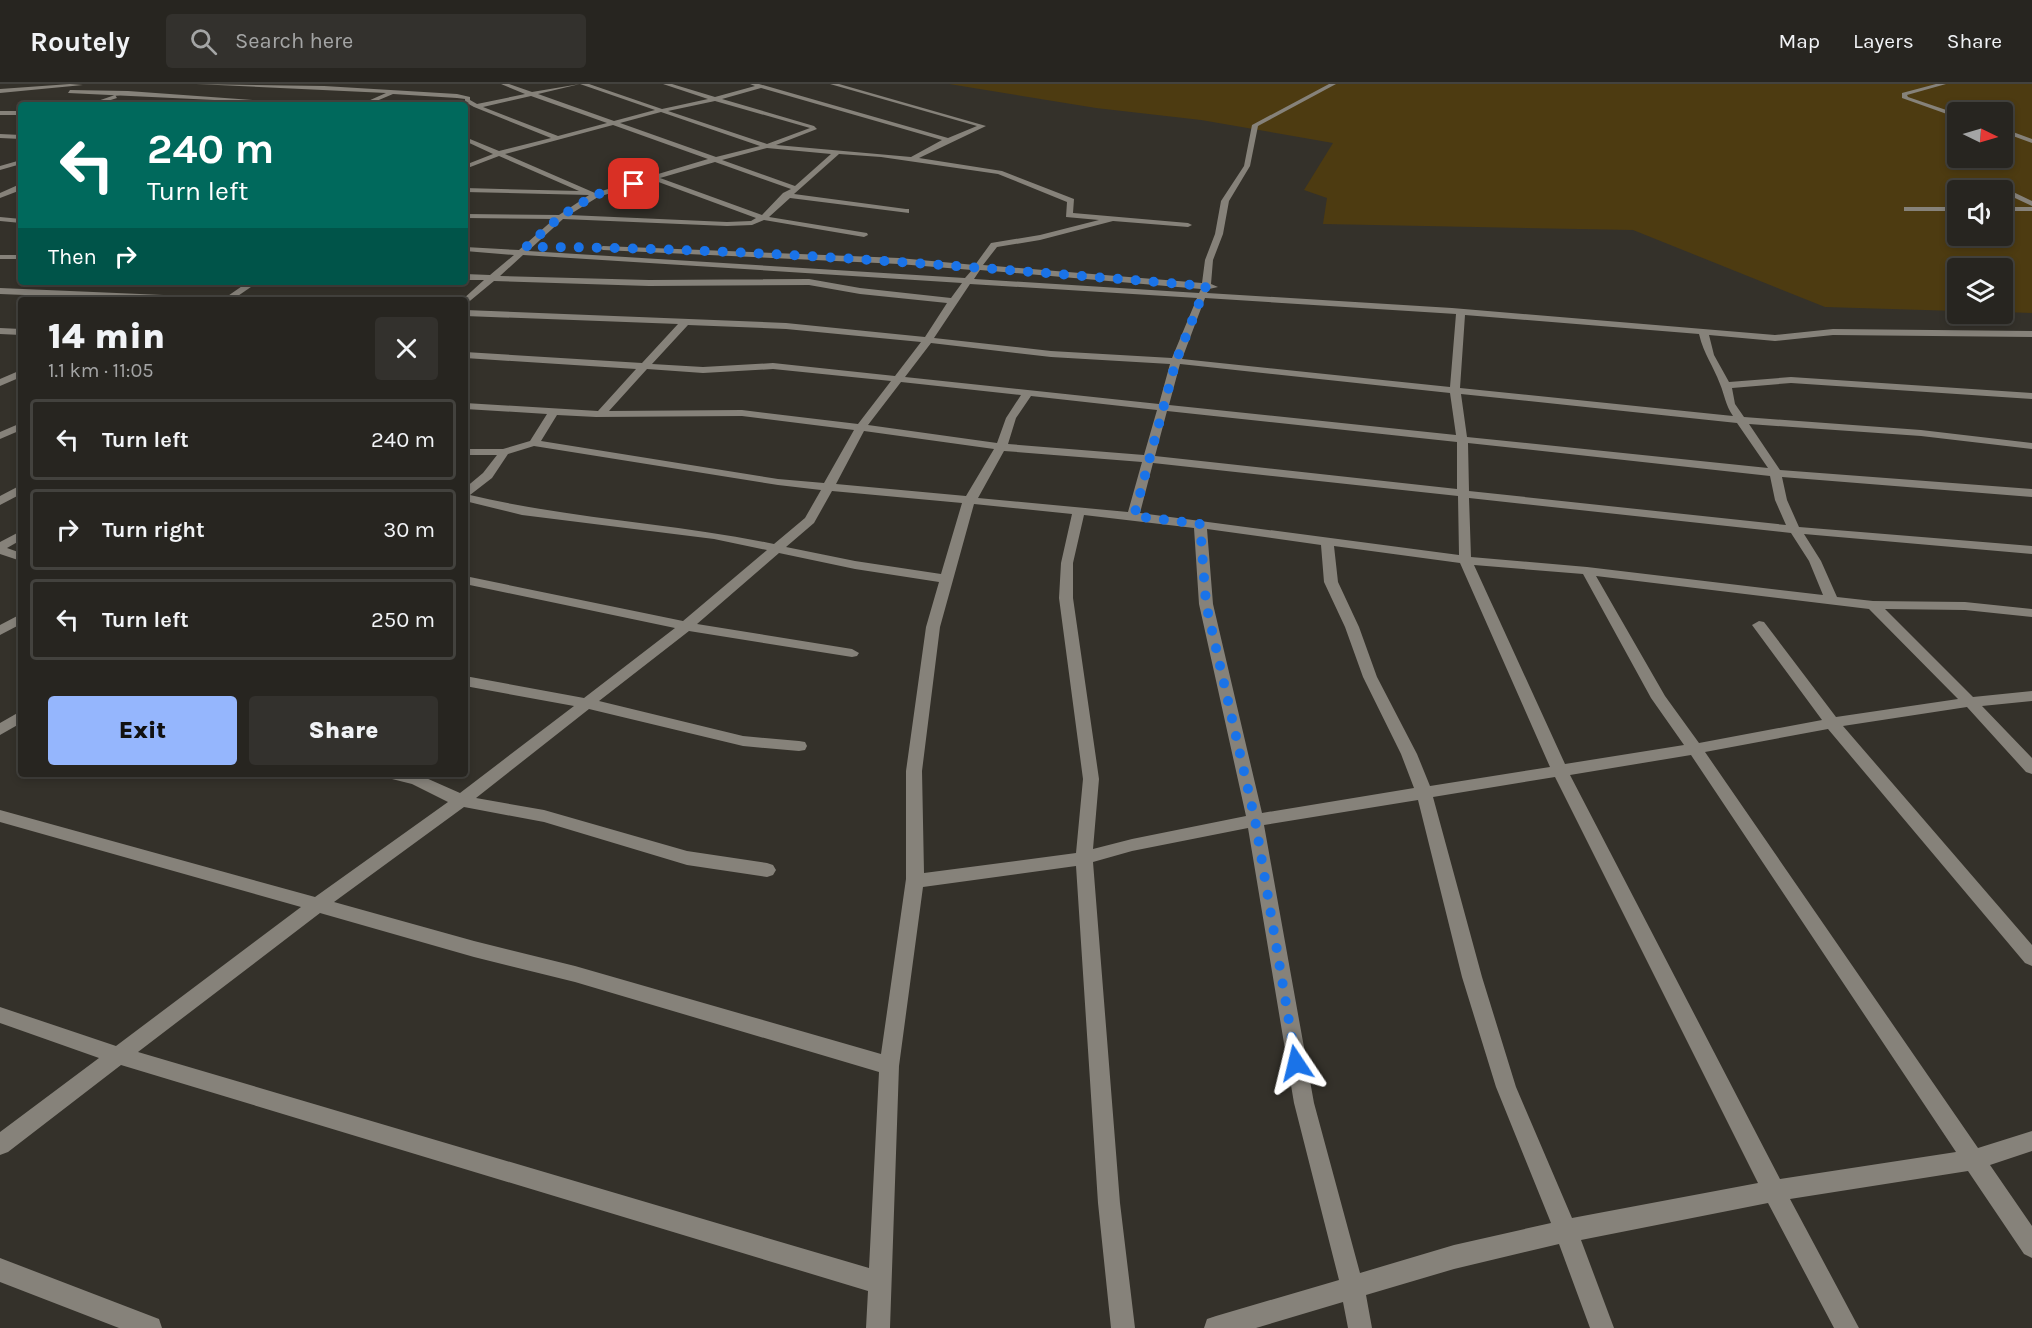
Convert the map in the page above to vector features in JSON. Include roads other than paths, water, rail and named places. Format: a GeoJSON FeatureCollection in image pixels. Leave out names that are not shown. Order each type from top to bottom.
{"type":"FeatureCollection","features":[{"type":"Feature","properties":{"kind":"street"},"geometry":{"type":"LineString","coordinates":[[70,88],[93,84]]}},
{"type":"Feature","properties":{"kind":"street"},"geometry":{"type":"LineString","coordinates":[[99,102],[152,84]]}},
{"type":"Feature","properties":{"kind":"street"},"geometry":{"type":"LineString","coordinates":[[199,84],[281,86],[457,96],[468,98],[467,101],[476,106],[558,138]]}},
{"type":"Feature","properties":{"kind":"street"},"geometry":{"type":"LineString","coordinates":[[281,86],[288,84]]}},
{"type":"Feature","properties":{"kind":"street"},"geometry":{"type":"LineString","coordinates":[[370,102],[413,84]]}},
{"type":"Feature","properties":{"kind":"street"},"geometry":{"type":"LineString","coordinates":[[504,84],[795,188]]}},
{"type":"Feature","properties":{"kind":"street"},"geometry":{"type":"LineString","coordinates":[[468,107],[577,84]]}},
{"type":"Feature","properties":{"kind":"street"},"geometry":{"type":"LineString","coordinates":[[583,84],[767,146],[913,159],[1000,171],[1071,201],[1069,215],[1188,225]]}},
{"type":"Feature","properties":{"kind":"street"},"geometry":{"type":"LineString","coordinates":[[468,190],[591,194],[767,146],[814,129],[666,84]]}},
{"type":"Feature","properties":{"kind":"street"},"geometry":{"type":"LineString","coordinates":[[753,84],[948,140]]}},
{"type":"Feature","properties":{"kind":"street"},"geometry":{"type":"LineString","coordinates":[[468,165],[501,153],[769,84]]}},
{"type":"Feature","properties":{"kind":"street"},"geometry":{"type":"LineString","coordinates":[[834,84],[983,126],[948,140],[913,159]]}},
{"type":"Feature","properties":{"kind":"street"},"geometry":{"type":"LineString","coordinates":[[1134,516],[1176,361],[1206,286],[1209,260],[1218,234],[1225,201],[1247,166],[1255,125],[1333,84]]}},
{"type":"Feature","properties":{"kind":"street"},"geometry":{"type":"LineString","coordinates":[[1943,84],[1904,94],[1905,98],[1947,112]]}},
{"type":"Feature","properties":{"kind":"street"},"geometry":{"type":"LineString","coordinates":[[0,91],[70,88],[270,102]]}},
{"type":"Feature","properties":{"kind":"street"},"geometry":{"type":"LineString","coordinates":[[0,113],[18,113]]}},
{"type":"Feature","properties":{"kind":"street"},"geometry":{"type":"LineString","coordinates":[[2013,134],[2032,141]]}},
{"type":"Feature","properties":{"kind":"street"},"geometry":{"type":"LineString","coordinates":[[0,136],[18,137]]}},
{"type":"Feature","properties":{"kind":"street"},"geometry":{"type":"LineString","coordinates":[[468,140],[591,194]]}},
{"type":"Feature","properties":{"kind":"street"},"geometry":{"type":"LineString","coordinates":[[468,216],[561,216],[752,224],[763,218],[786,195],[837,152]]}},
{"type":"Feature","properties":{"kind":"street"},"geometry":{"type":"LineString","coordinates":[[10,157],[18,159]]}},
{"type":"Feature","properties":{"kind":"street"},"geometry":{"type":"LineString","coordinates":[[0,168],[18,161]]}},
{"type":"Feature","properties":{"kind":"street"},"geometry":{"type":"LineString","coordinates":[[468,161],[474,162]]}},
{"type":"Feature","properties":{"kind":"street"},"geometry":{"type":"LineString","coordinates":[[654,178],[763,218],[864,236]]}},
{"type":"Feature","properties":{"kind":"street"},"geometry":{"type":"LineString","coordinates":[[0,196],[18,188]]}},
{"type":"Feature","properties":{"kind":"street"},"geometry":{"type":"LineString","coordinates":[[468,299],[561,216],[591,194]]}},
{"type":"Feature","properties":{"kind":"street"},"geometry":{"type":"LineString","coordinates":[[786,195],[906,211]]}},
{"type":"Feature","properties":{"kind":"street"},"geometry":{"type":"LineString","coordinates":[[0,196],[18,198]]}},
{"type":"Feature","properties":{"kind":"street"},"geometry":{"type":"LineString","coordinates":[[2013,196],[2032,206]]}},
{"type":"Feature","properties":{"kind":"street"},"geometry":{"type":"LineString","coordinates":[[2013,207],[2032,206]]}},
{"type":"Feature","properties":{"kind":"street"},"geometry":{"type":"LineString","coordinates":[[1907,209],[1947,209]]}},
{"type":"Feature","properties":{"kind":"street"},"geometry":{"type":"LineString","coordinates":[[0,1145],[317,905],[461,801],[686,626],[810,519],[861,427],[928,340],[940,319],[994,245],[1026,242],[1115,218]]}},
{"type":"Feature","properties":{"kind":"street"},"geometry":{"type":"LineString","coordinates":[[0,219],[18,221]]}},
{"type":"Feature","properties":{"kind":"street"},"geometry":{"type":"LineString","coordinates":[[0,226],[18,226]]}},
{"type":"Feature","properties":{"kind":"street"},"geometry":{"type":"LineString","coordinates":[[468,247],[727,252],[977,266],[1461,312]]}},
{"type":"Feature","properties":{"kind":"street"},"geometry":{"type":"LineString","coordinates":[[468,247],[1461,312],[1775,338],[1833,332],[2032,334]]}},
{"type":"Feature","properties":{"kind":"street"},"geometry":{"type":"LineString","coordinates":[[689,281],[727,252]]}},
{"type":"Feature","properties":{"kind":"street"},"geometry":{"type":"LineString","coordinates":[[0,256],[18,257]]}},
{"type":"Feature","properties":{"kind":"street"},"geometry":{"type":"LineString","coordinates":[[468,277],[649,283],[809,282],[860,291],[954,301]]}},
{"type":"Feature","properties":{"kind":"street"},"geometry":{"type":"LineString","coordinates":[[231,297],[249,285]]}},
{"type":"Feature","properties":{"kind":"street"},"geometry":{"type":"LineString","coordinates":[[0,291],[140,297]]}},
{"type":"Feature","properties":{"kind":"street"},"geometry":{"type":"LineString","coordinates":[[89,297],[93,295]]}},
{"type":"Feature","properties":{"kind":"street"},"geometry":{"type":"LineString","coordinates":[[1461,312],[1455,390],[1462,438],[1465,560],[1560,771],[1774,1191],[1847,1328]]}},
{"type":"Feature","properties":{"kind":"street"},"geometry":{"type":"LineString","coordinates":[[468,313],[786,326],[1002,347],[1051,354],[1176,361],[1741,420],[1921,433],[2032,446]]}},
{"type":"Feature","properties":{"kind":"street"},"geometry":{"type":"LineString","coordinates":[[602,412],[685,322]]}},
{"type":"Feature","properties":{"kind":"street"},"geometry":{"type":"LineString","coordinates":[[0,331],[18,332]]}},
{"type":"Feature","properties":{"kind":"street"},"geometry":{"type":"LineString","coordinates":[[1703,332],[1709,355],[1726,384],[1730,404],[1775,471],[1781,500],[1815,561],[1831,599]]}},
{"type":"Feature","properties":{"kind":"street"},"geometry":{"type":"LineString","coordinates":[[468,355],[702,370],[772,366],[1775,471],[1935,487],[2032,493]]}},
{"type":"Feature","properties":{"kind":"street"},"geometry":{"type":"LineString","coordinates":[[0,370],[18,372]]}},
{"type":"Feature","properties":{"kind":"street"},"geometry":{"type":"LineString","coordinates":[[0,383],[18,374]]}},
{"type":"Feature","properties":{"kind":"street"},"geometry":{"type":"LineString","coordinates":[[1726,384],[1791,380],[2032,396]]}},
{"type":"Feature","properties":{"kind":"street"},"geometry":{"type":"LineString","coordinates":[[878,1328],[888,1066],[915,881],[914,771],[933,627],[965,509],[1001,447],[1011,418],[1029,392]]}},
{"type":"Feature","properties":{"kind":"street"},"geometry":{"type":"LineString","coordinates":[[468,406],[554,412],[742,413],[1001,447],[1148,459],[1796,530],[2032,550]]}},
{"type":"Feature","properties":{"kind":"street"},"geometry":{"type":"LineString","coordinates":[[534,443],[554,412]]}},
{"type":"Feature","properties":{"kind":"street"},"geometry":{"type":"LineString","coordinates":[[0,436],[18,427]]}},
{"type":"Feature","properties":{"kind":"street"},"geometry":{"type":"LineString","coordinates":[[468,452],[504,452],[534,443],[778,482],[1134,516],[1465,560],[1831,599],[1873,606],[1965,606],[2032,613]]}},
{"type":"Feature","properties":{"kind":"street"},"geometry":{"type":"LineString","coordinates":[[468,492],[496,467],[504,452]]}},
{"type":"Feature","properties":{"kind":"street"},"geometry":{"type":"LineString","coordinates":[[0,501],[18,491]]}},
{"type":"Feature","properties":{"kind":"street"},"geometry":{"type":"LineString","coordinates":[[468,496],[522,511],[714,536],[855,565],[946,579]]}},
{"type":"Feature","properties":{"kind":"street"},"geometry":{"type":"LineString","coordinates":[[1079,512],[1067,563],[1066,598],[1091,779],[1084,858],[1109,1203],[1123,1328]]}},
{"type":"Feature","properties":{"kind":"street"},"geometry":{"type":"LineString","coordinates":[[1200,524],[1206,604],[1255,820],[1304,1103],[1352,1286],[1360,1328]]}},
{"type":"Feature","properties":{"kind":"street"},"geometry":{"type":"LineString","coordinates":[[0,549],[18,537]]}},
{"type":"Feature","properties":{"kind":"street"},"geometry":{"type":"LineString","coordinates":[[1327,540],[1331,582],[1352,627],[1370,677],[1410,754],[1424,792],[1472,977],[1506,1087],[1566,1231],[1602,1328]]}},
{"type":"Feature","properties":{"kind":"street"},"geometry":{"type":"LineString","coordinates":[[0,549],[18,556]]}},
{"type":"Feature","properties":{"kind":"street"},"geometry":{"type":"LineString","coordinates":[[1587,572],[1658,698],[1695,749],[1971,1160],[2032,1246]]}},
{"type":"Feature","properties":{"kind":"street"},"geometry":{"type":"LineString","coordinates":[[468,581],[686,626],[852,653]]}},
{"type":"Feature","properties":{"kind":"street"},"geometry":{"type":"LineString","coordinates":[[1873,606],[1970,702],[2032,768]]}},
{"type":"Feature","properties":{"kind":"street"},"geometry":{"type":"LineString","coordinates":[[0,631],[18,620]]}},
{"type":"Feature","properties":{"kind":"street"},"geometry":{"type":"LineString","coordinates":[[1759,625],[1832,723],[2032,957]]}},
{"type":"Feature","properties":{"kind":"street"},"geometry":{"type":"LineString","coordinates":[[468,682],[586,703],[743,741],[799,746]]}},
{"type":"Feature","properties":{"kind":"street"},"geometry":{"type":"LineString","coordinates":[[915,881],[1084,858],[1132,845],[1255,820],[1695,749],[1832,723],[1970,702],[2032,696]]}},
{"type":"Feature","properties":{"kind":"street"},"geometry":{"type":"LineString","coordinates":[[0,730],[18,718]]}},
{"type":"Feature","properties":{"kind":"street"},"geometry":{"type":"LineString","coordinates":[[406,777],[417,780],[461,801],[544,816],[687,858],[767,870]]}},
{"type":"Feature","properties":{"kind":"street"},"geometry":{"type":"LineString","coordinates":[[0,816],[317,905],[575,974],[888,1066]]}},
{"type":"Feature","properties":{"kind":"street"},"geometry":{"type":"LineString","coordinates":[[0,1016],[120,1056],[879,1283]]}},
{"type":"Feature","properties":{"kind":"street"},"geometry":{"type":"LineString","coordinates":[[1216,1328],[1454,1257],[1566,1231],[1774,1191],[1971,1160],[2032,1141]]}},
{"type":"Feature","properties":{"kind":"street"},"geometry":{"type":"LineString","coordinates":[[0,1270],[150,1328]]}}]}
